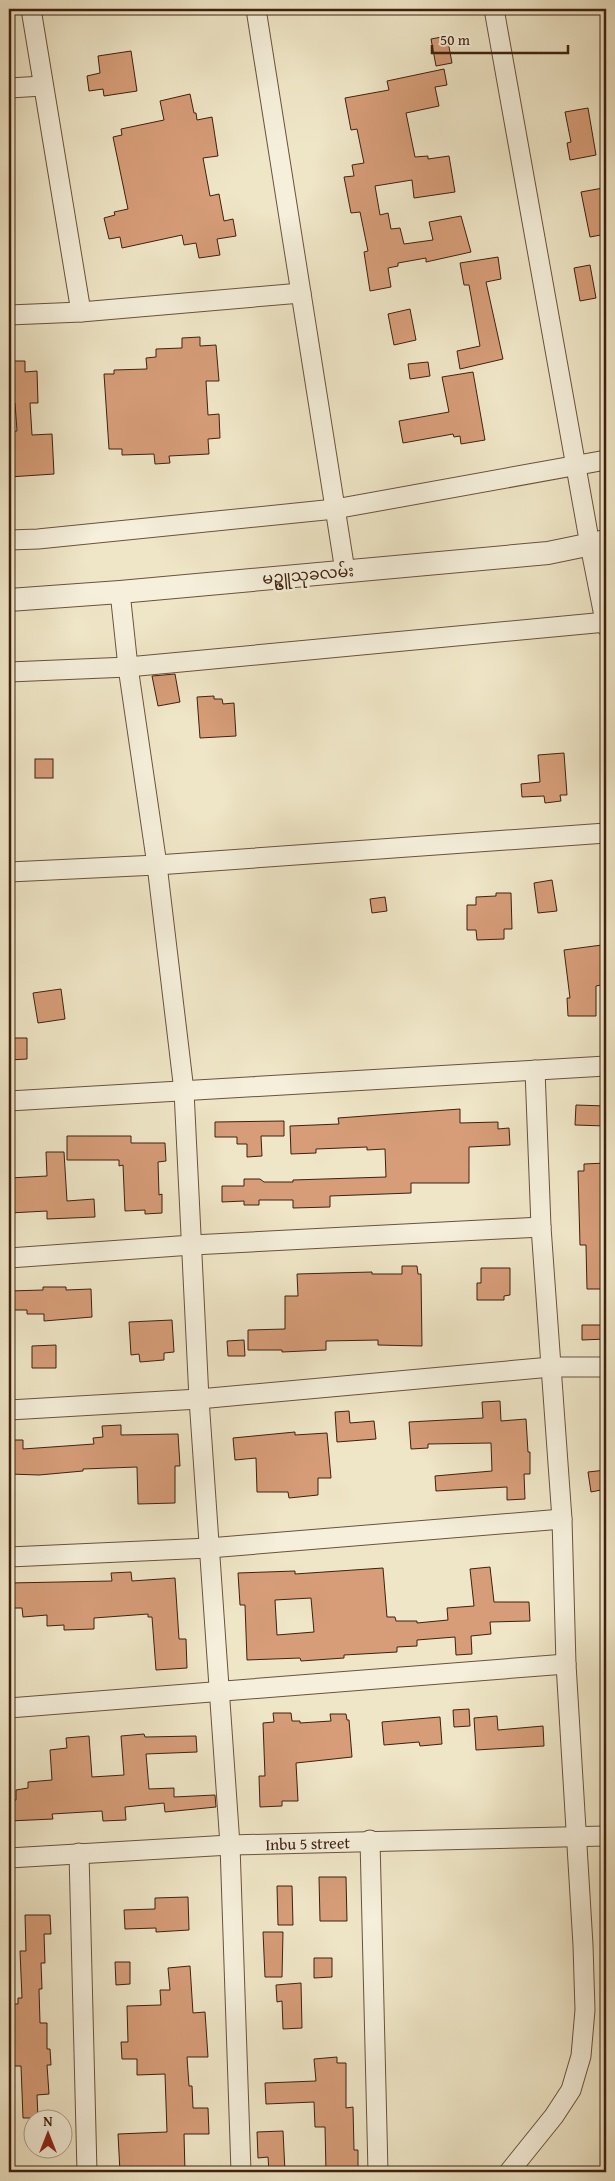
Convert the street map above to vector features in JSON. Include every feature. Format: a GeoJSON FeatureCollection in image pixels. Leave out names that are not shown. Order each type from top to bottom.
{"type":"FeatureCollection","features":[{"type":"Feature","properties":{"kind":"street"},"geometry":{"type":"LineString","coordinates":[[31,9],[42,86],[81,312]]}},
{"type":"Feature","properties":{"kind":"street"},"geometry":{"type":"LineString","coordinates":[[256,9],[345,571]]}},
{"type":"Feature","properties":{"kind":"street"},"geometry":{"type":"LineString","coordinates":[[9,672],[128,667],[606,623],[598,543],[576,466],[494,9]]}},
{"type":"Feature","properties":{"kind":"street"},"geometry":{"type":"LineString","coordinates":[[9,88],[42,86]]}},
{"type":"Feature","properties":{"kind":"street"},"geometry":{"type":"LineString","coordinates":[[9,315],[81,312],[301,293]]}},
{"type":"Feature","properties":{"kind":"street"},"geometry":{"type":"LineString","coordinates":[[9,540],[38,539],[335,509],[606,460]]}},
{"type":"Feature","properties":{"kind":"street","name":"မဥ္ဇူသုခလမ်း"},"geometry":{"type":"LineString","coordinates":[[9,600],[120,592],[548,553],[598,543]]}},
{"type":"Feature","properties":{"kind":"street"},"geometry":{"type":"LineString","coordinates":[[120,592],[128,667],[157,865],[184,1091],[199,1399],[230,1845],[240,2172]]}},
{"type":"Feature","properties":{"kind":"street"},"geometry":{"type":"LineString","coordinates":[[9,872],[157,865],[606,832]]}},
{"type":"Feature","properties":{"kind":"street"},"geometry":{"type":"LineString","coordinates":[[9,1101],[606,1066]]}},
{"type":"Feature","properties":{"kind":"street"},"geometry":{"type":"LineString","coordinates":[[509,2172],[554,2116],[571,2090],[581,2056],[585,2010],[584,1954],[566,1664],[562,1519],[541,1227],[535,1070]]}},
{"type":"Feature","properties":{"kind":"street"},"geometry":{"type":"LineString","coordinates":[[9,1258],[192,1245],[541,1227]]}},
{"type":"Feature","properties":{"kind":"street"},"geometry":{"type":"LineString","coordinates":[[9,1410],[199,1399],[551,1367],[606,1367]]}},
{"type":"Feature","properties":{"kind":"street"},"geometry":{"type":"LineString","coordinates":[[9,1558],[209,1548],[562,1519]]}},
{"type":"Feature","properties":{"kind":"street"},"geometry":{"type":"LineString","coordinates":[[9,1708],[566,1664]]}},
{"type":"Feature","properties":{"kind":"street","name":"Inbu 5 street"},"geometry":{"type":"LineString","coordinates":[[9,1858],[230,1845],[370,1840],[606,1836]]}},
{"type":"Feature","properties":{"kind":"street"},"geometry":{"type":"LineString","coordinates":[[370,1840],[378,2172]]}},
{"type":"Feature","properties":{"kind":"street"},"geometry":{"type":"LineString","coordinates":[[79,1853],[87,2172]]}},
{"type":"Feature","properties":{"kind":"building"},"geometry":{"type":"Polygon","coordinates":[[[447,36],[452,63],[436,66],[431,39],[447,36]]]}},
{"type":"Feature","properties":{"kind":"building"},"geometry":{"type":"Polygon","coordinates":[[[131,51],[137,91],[104,96],[103,89],[89,91],[87,76],[100,73],[98,56],[131,51]]]}},
{"type":"Feature","properties":{"kind":"building"},"geometry":{"type":"Polygon","coordinates":[[[444,69],[447,85],[435,87],[439,106],[406,113],[415,157],[428,156],[428,159],[449,156],[455,192],[414,198],[412,180],[375,186],[380,215],[388,213],[391,229],[400,228],[404,244],[433,240],[429,222],[461,216],[471,252],[426,262],[426,258],[398,263],[398,266],[388,268],[391,287],[370,291],[364,252],[368,251],[360,212],[351,213],[344,177],[354,176],[352,165],[364,163],[357,129],[351,130],[345,98],[389,90],[387,81],[444,69]]]}},
{"type":"Feature","properties":{"kind":"building"},"geometry":{"type":"Polygon","coordinates":[[[190,94],[197,120],[212,117],[218,156],[203,158],[210,196],[219,194],[224,221],[233,219],[236,236],[217,239],[220,255],[199,258],[196,243],[184,245],[182,235],[122,248],[120,237],[109,239],[104,218],[115,215],[114,212],[128,209],[113,137],[122,135],[121,129],[164,120],[160,101],[190,94]]]}},
{"type":"Feature","properties":{"kind":"building"},"geometry":{"type":"Polygon","coordinates":[[[588,108],[596,155],[570,160],[567,143],[571,142],[565,112],[588,108]]]}},
{"type":"Feature","properties":{"kind":"building"},"geometry":{"type":"Polygon","coordinates":[[[603,188],[606,205],[606,234],[590,237],[581,192],[603,188]]]}},
{"type":"Feature","properties":{"kind":"building"},"geometry":{"type":"Polygon","coordinates":[[[498,257],[501,279],[486,282],[503,359],[460,369],[457,351],[480,346],[469,285],[464,285],[460,263],[498,257]]]}},
{"type":"Feature","properties":{"kind":"building"},"geometry":{"type":"Polygon","coordinates":[[[590,265],[596,298],[580,301],[574,268],[590,265]]]}},
{"type":"Feature","properties":{"kind":"building"},"geometry":{"type":"Polygon","coordinates":[[[410,309],[416,340],[394,345],[388,314],[410,309]]]}},
{"type":"Feature","properties":{"kind":"building"},"geometry":{"type":"Polygon","coordinates":[[[200,337],[200,346],[216,345],[219,381],[206,381],[208,415],[219,414],[220,438],[208,439],[209,454],[169,456],[170,463],[155,464],[154,454],[122,455],[122,449],[109,449],[104,374],[114,374],[114,370],[147,369],[146,358],[156,357],[156,349],[182,348],[182,338],[200,337]]]}},
{"type":"Feature","properties":{"kind":"building"},"geometry":{"type":"Polygon","coordinates":[[[10,361],[25,361],[25,372],[37,371],[38,403],[30,403],[32,435],[52,434],[54,474],[9,477],[9,432],[17,431],[15,403],[9,403],[10,361]]]}},
{"type":"Feature","properties":{"kind":"building"},"geometry":{"type":"Polygon","coordinates":[[[428,362],[430,376],[410,379],[408,364],[428,362]]]}},
{"type":"Feature","properties":{"kind":"building"},"geometry":{"type":"Polygon","coordinates":[[[473,372],[485,440],[461,444],[460,436],[454,437],[453,434],[403,443],[399,421],[449,412],[442,377],[473,372]]]}},
{"type":"Feature","properties":{"kind":"building"},"geometry":{"type":"Polygon","coordinates":[[[175,674],[180,702],[158,706],[152,676],[175,674]]]}},
{"type":"Feature","properties":{"kind":"building"},"geometry":{"type":"Polygon","coordinates":[[[214,696],[214,699],[222,699],[223,704],[234,703],[236,736],[200,738],[197,697],[214,696]]]}},
{"type":"Feature","properties":{"kind":"building"},"geometry":{"type":"Polygon","coordinates":[[[564,753],[567,795],[560,795],[561,801],[545,803],[544,796],[522,797],[521,784],[540,782],[538,755],[564,753]]]}},
{"type":"Feature","properties":{"kind":"building"},"geometry":{"type":"Polygon","coordinates":[[[35,759],[53,759],[53,778],[35,778],[35,759]]]}},
{"type":"Feature","properties":{"kind":"building"},"geometry":{"type":"Polygon","coordinates":[[[552,880],[557,911],[538,913],[534,883],[552,880]]]}},
{"type":"Feature","properties":{"kind":"building"},"geometry":{"type":"Polygon","coordinates":[[[496,893],[511,893],[512,929],[504,929],[504,939],[477,940],[476,930],[467,930],[467,905],[476,905],[476,897],[496,896],[496,893]]]}},
{"type":"Feature","properties":{"kind":"building"},"geometry":{"type":"Polygon","coordinates":[[[385,897],[387,911],[372,913],[370,899],[385,897]]]}},
{"type":"Feature","properties":{"kind":"building"},"geometry":{"type":"Polygon","coordinates":[[[602,945],[606,984],[596,986],[596,1016],[568,1016],[567,998],[570,998],[564,950],[602,945]]]}},
{"type":"Feature","properties":{"kind":"building"},"geometry":{"type":"Polygon","coordinates":[[[61,989],[65,1019],[38,1023],[33,993],[61,989]]]}},
{"type":"Feature","properties":{"kind":"building"},"geometry":{"type":"Polygon","coordinates":[[[9,1038],[27,1038],[27,1059],[9,1060],[9,1038]]]}},
{"type":"Feature","properties":{"kind":"building"},"geometry":{"type":"Polygon","coordinates":[[[576,1105],[606,1106],[606,1126],[575,1125],[576,1105]]]}},
{"type":"Feature","properties":{"kind":"building"},"geometry":{"type":"Polygon","coordinates":[[[460,1109],[460,1123],[498,1122],[498,1129],[509,1128],[510,1145],[469,1147],[469,1183],[411,1183],[411,1193],[330,1196],[330,1207],[293,1208],[293,1200],[259,1200],[259,1205],[244,1205],[244,1201],[222,1202],[222,1186],[244,1186],[244,1179],[260,1179],[264,1182],[293,1182],[293,1180],[386,1177],[385,1149],[367,1150],[367,1147],[316,1149],[316,1153],[291,1154],[290,1126],[339,1124],[338,1118],[460,1109]]]}},
{"type":"Feature","properties":{"kind":"building"},"geometry":{"type":"Polygon","coordinates":[[[284,1121],[284,1136],[261,1136],[262,1156],[247,1157],[247,1144],[237,1144],[237,1137],[215,1137],[215,1122],[284,1121]]]}},
{"type":"Feature","properties":{"kind":"building"},"geometry":{"type":"Polygon","coordinates":[[[67,1136],[131,1136],[131,1143],[165,1143],[166,1161],[158,1162],[159,1195],[162,1194],[162,1213],[145,1214],[145,1210],[125,1211],[123,1165],[119,1166],[119,1160],[67,1160],[67,1136]]]}},
{"type":"Feature","properties":{"kind":"building"},"geometry":{"type":"Polygon","coordinates":[[[46,1152],[64,1152],[67,1201],[94,1199],[95,1217],[47,1219],[47,1211],[9,1213],[9,1178],[47,1176],[46,1152]]]}},
{"type":"Feature","properties":{"kind":"building"},"geometry":{"type":"Polygon","coordinates":[[[606,1163],[606,1244],[602,1244],[603,1289],[587,1289],[586,1245],[580,1245],[578,1171],[584,1171],[584,1164],[606,1163]]]}},
{"type":"Feature","properties":{"kind":"building"},"geometry":{"type":"Polygon","coordinates":[[[402,1266],[417,1266],[418,1274],[421,1274],[422,1346],[378,1345],[378,1340],[326,1341],[326,1350],[282,1352],[282,1350],[248,1350],[248,1330],[285,1329],[285,1296],[298,1296],[297,1274],[372,1272],[372,1274],[402,1274],[402,1266]]]}},
{"type":"Feature","properties":{"kind":"building"},"geometry":{"type":"Polygon","coordinates":[[[481,1268],[510,1268],[510,1295],[504,1296],[504,1300],[477,1300],[477,1283],[481,1283],[481,1268]]]}},
{"type":"Feature","properties":{"kind":"building"},"geometry":{"type":"Polygon","coordinates":[[[43,1287],[66,1287],[66,1290],[91,1289],[92,1317],[44,1321],[44,1314],[27,1314],[27,1310],[9,1310],[9,1291],[43,1290],[43,1287]]]}},
{"type":"Feature","properties":{"kind":"building"},"geometry":{"type":"Polygon","coordinates":[[[172,1320],[174,1352],[164,1353],[164,1360],[140,1362],[139,1354],[131,1355],[129,1322],[172,1320]]]}},
{"type":"Feature","properties":{"kind":"building"},"geometry":{"type":"Polygon","coordinates":[[[582,1325],[606,1325],[606,1339],[582,1340],[582,1325]]]}},
{"type":"Feature","properties":{"kind":"building"},"geometry":{"type":"Polygon","coordinates":[[[244,1340],[245,1356],[228,1356],[227,1341],[244,1340]]]}},
{"type":"Feature","properties":{"kind":"building"},"geometry":{"type":"Polygon","coordinates":[[[56,1345],[56,1368],[32,1368],[32,1346],[56,1345]]]}},
{"type":"Feature","properties":{"kind":"building"},"geometry":{"type":"Polygon","coordinates":[[[500,1401],[501,1421],[526,1419],[528,1452],[530,1452],[530,1474],[524,1474],[525,1499],[507,1500],[507,1487],[436,1491],[435,1476],[492,1471],[491,1443],[428,1444],[428,1448],[411,1449],[409,1422],[483,1418],[482,1402],[500,1401]]]}},
{"type":"Feature","properties":{"kind":"building"},"geometry":{"type":"Polygon","coordinates":[[[349,1411],[350,1423],[374,1421],[376,1439],[337,1442],[335,1412],[349,1411]]]}},
{"type":"Feature","properties":{"kind":"building"},"geometry":{"type":"Polygon","coordinates":[[[121,1425],[121,1435],[178,1434],[180,1466],[175,1466],[175,1503],[138,1504],[137,1467],[83,1469],[83,1471],[39,1475],[9,1474],[9,1440],[23,1440],[23,1449],[94,1444],[93,1438],[103,1437],[102,1426],[121,1425]]]}},
{"type":"Feature","properties":{"kind":"building"},"geometry":{"type":"Polygon","coordinates":[[[295,1432],[295,1435],[327,1433],[331,1478],[318,1478],[318,1495],[289,1498],[288,1492],[257,1492],[256,1458],[235,1460],[233,1438],[295,1432]]]}},
{"type":"Feature","properties":{"kind":"building"},"geometry":{"type":"Polygon","coordinates":[[[606,1470],[606,1489],[591,1492],[588,1472],[606,1470]]]}},
{"type":"Feature","properties":{"kind":"building"},"geometry":{"type":"Polygon","coordinates":[[[490,1567],[494,1602],[529,1602],[530,1621],[490,1622],[491,1634],[471,1636],[472,1654],[456,1655],[455,1637],[417,1640],[417,1646],[397,1647],[397,1652],[344,1655],[344,1658],[301,1661],[300,1658],[247,1660],[245,1605],[240,1605],[238,1573],[295,1571],[295,1574],[383,1568],[387,1617],[395,1617],[396,1621],[417,1621],[417,1623],[448,1620],[447,1608],[474,1606],[470,1569],[490,1567]],[[311,1598],[275,1600],[277,1635],[314,1632],[311,1598]]]}},
{"type":"Feature","properties":{"kind":"building"},"geometry":{"type":"Polygon","coordinates":[[[131,1572],[132,1581],[175,1578],[179,1639],[186,1639],[187,1668],[156,1670],[152,1617],[148,1617],[148,1614],[94,1618],[94,1629],[64,1630],[64,1625],[47,1626],[47,1615],[23,1617],[22,1608],[9,1608],[9,1583],[112,1581],[111,1573],[131,1572]]]}},
{"type":"Feature","properties":{"kind":"building"},"geometry":{"type":"Polygon","coordinates":[[[469,1709],[470,1726],[454,1727],[453,1710],[469,1709]]]}},
{"type":"Feature","properties":{"kind":"building"},"geometry":{"type":"Polygon","coordinates":[[[273,1713],[291,1713],[292,1721],[300,1721],[300,1723],[331,1721],[330,1714],[346,1714],[347,1720],[349,1720],[352,1757],[296,1763],[298,1801],[282,1801],[282,1806],[260,1807],[259,1776],[265,1776],[263,1723],[274,1722],[273,1713]]]}},
{"type":"Feature","properties":{"kind":"building"},"geometry":{"type":"Polygon","coordinates":[[[497,1716],[498,1730],[543,1726],[544,1746],[476,1750],[474,1718],[497,1716]]]}},
{"type":"Feature","properties":{"kind":"building"},"geometry":{"type":"Polygon","coordinates":[[[440,1717],[442,1744],[420,1746],[419,1742],[384,1745],[382,1722],[440,1717]]]}},
{"type":"Feature","properties":{"kind":"building"},"geometry":{"type":"Polygon","coordinates":[[[144,1734],[145,1737],[196,1736],[197,1752],[146,1754],[149,1789],[174,1788],[174,1797],[215,1795],[216,1807],[165,1812],[164,1803],[125,1807],[126,1820],[103,1821],[102,1811],[52,1814],[53,1819],[9,1821],[9,1801],[16,1800],[16,1790],[28,1788],[28,1782],[52,1780],[50,1750],[67,1748],[66,1738],[89,1736],[92,1777],[124,1775],[121,1736],[144,1734]]]}},
{"type":"Feature","properties":{"kind":"building"},"geometry":{"type":"Polygon","coordinates":[[[319,1877],[346,1877],[347,1921],[320,1921],[319,1877]]]}},
{"type":"Feature","properties":{"kind":"building"},"geometry":{"type":"Polygon","coordinates":[[[277,1886],[292,1886],[293,1925],[278,1925],[277,1886]]]}},
{"type":"Feature","properties":{"kind":"building"},"geometry":{"type":"Polygon","coordinates":[[[188,1897],[189,1930],[156,1932],[156,1928],[125,1929],[124,1910],[155,1909],[155,1898],[188,1897]]]}},
{"type":"Feature","properties":{"kind":"building"},"geometry":{"type":"Polygon","coordinates":[[[25,1915],[50,1915],[51,1934],[44,1934],[45,1963],[41,1963],[42,1989],[39,1989],[40,2023],[47,2023],[47,2049],[50,2049],[51,2065],[47,2065],[49,2094],[37,2095],[38,2108],[23,2108],[21,2066],[14,2066],[13,2036],[10,2036],[9,2004],[18,2004],[18,1998],[22,1998],[20,1951],[26,1951],[25,1915]]]}},
{"type":"Feature","properties":{"kind":"building"},"geometry":{"type":"Polygon","coordinates":[[[263,1932],[283,1932],[282,1977],[265,1977],[263,1932]]]}},
{"type":"Feature","properties":{"kind":"building"},"geometry":{"type":"Polygon","coordinates":[[[314,1958],[332,1958],[332,1977],[314,1978],[314,1958]]]}},
{"type":"Feature","properties":{"kind":"building"},"geometry":{"type":"Polygon","coordinates":[[[115,1962],[130,1962],[130,1984],[116,1985],[115,1962]]]}},
{"type":"Feature","properties":{"kind":"building"},"geometry":{"type":"Polygon","coordinates":[[[190,1966],[193,2013],[205,2012],[208,2057],[187,2057],[189,2086],[192,2086],[193,2108],[208,2108],[209,2134],[184,2134],[185,2172],[120,2172],[118,2134],[167,2132],[165,2074],[137,2075],[137,2059],[122,2059],[121,2042],[128,2042],[127,2006],[161,2005],[160,1990],[170,1990],[168,1968],[190,1966]]]}},
{"type":"Feature","properties":{"kind":"building"},"geometry":{"type":"Polygon","coordinates":[[[301,1983],[302,2028],[283,2029],[282,2001],[277,2002],[276,1985],[301,1983]]]}},
{"type":"Feature","properties":{"kind":"building"},"geometry":{"type":"Polygon","coordinates":[[[337,2057],[337,2063],[346,2063],[346,2108],[353,2107],[354,2150],[358,2150],[358,2172],[326,2172],[325,2127],[315,2127],[314,2102],[266,2104],[265,2083],[316,2081],[314,2059],[337,2057]]]}},
{"type":"Feature","properties":{"kind":"building"},"geometry":{"type":"Polygon","coordinates":[[[283,2131],[285,2172],[269,2172],[268,2157],[258,2158],[257,2132],[283,2131]]]}}]}
